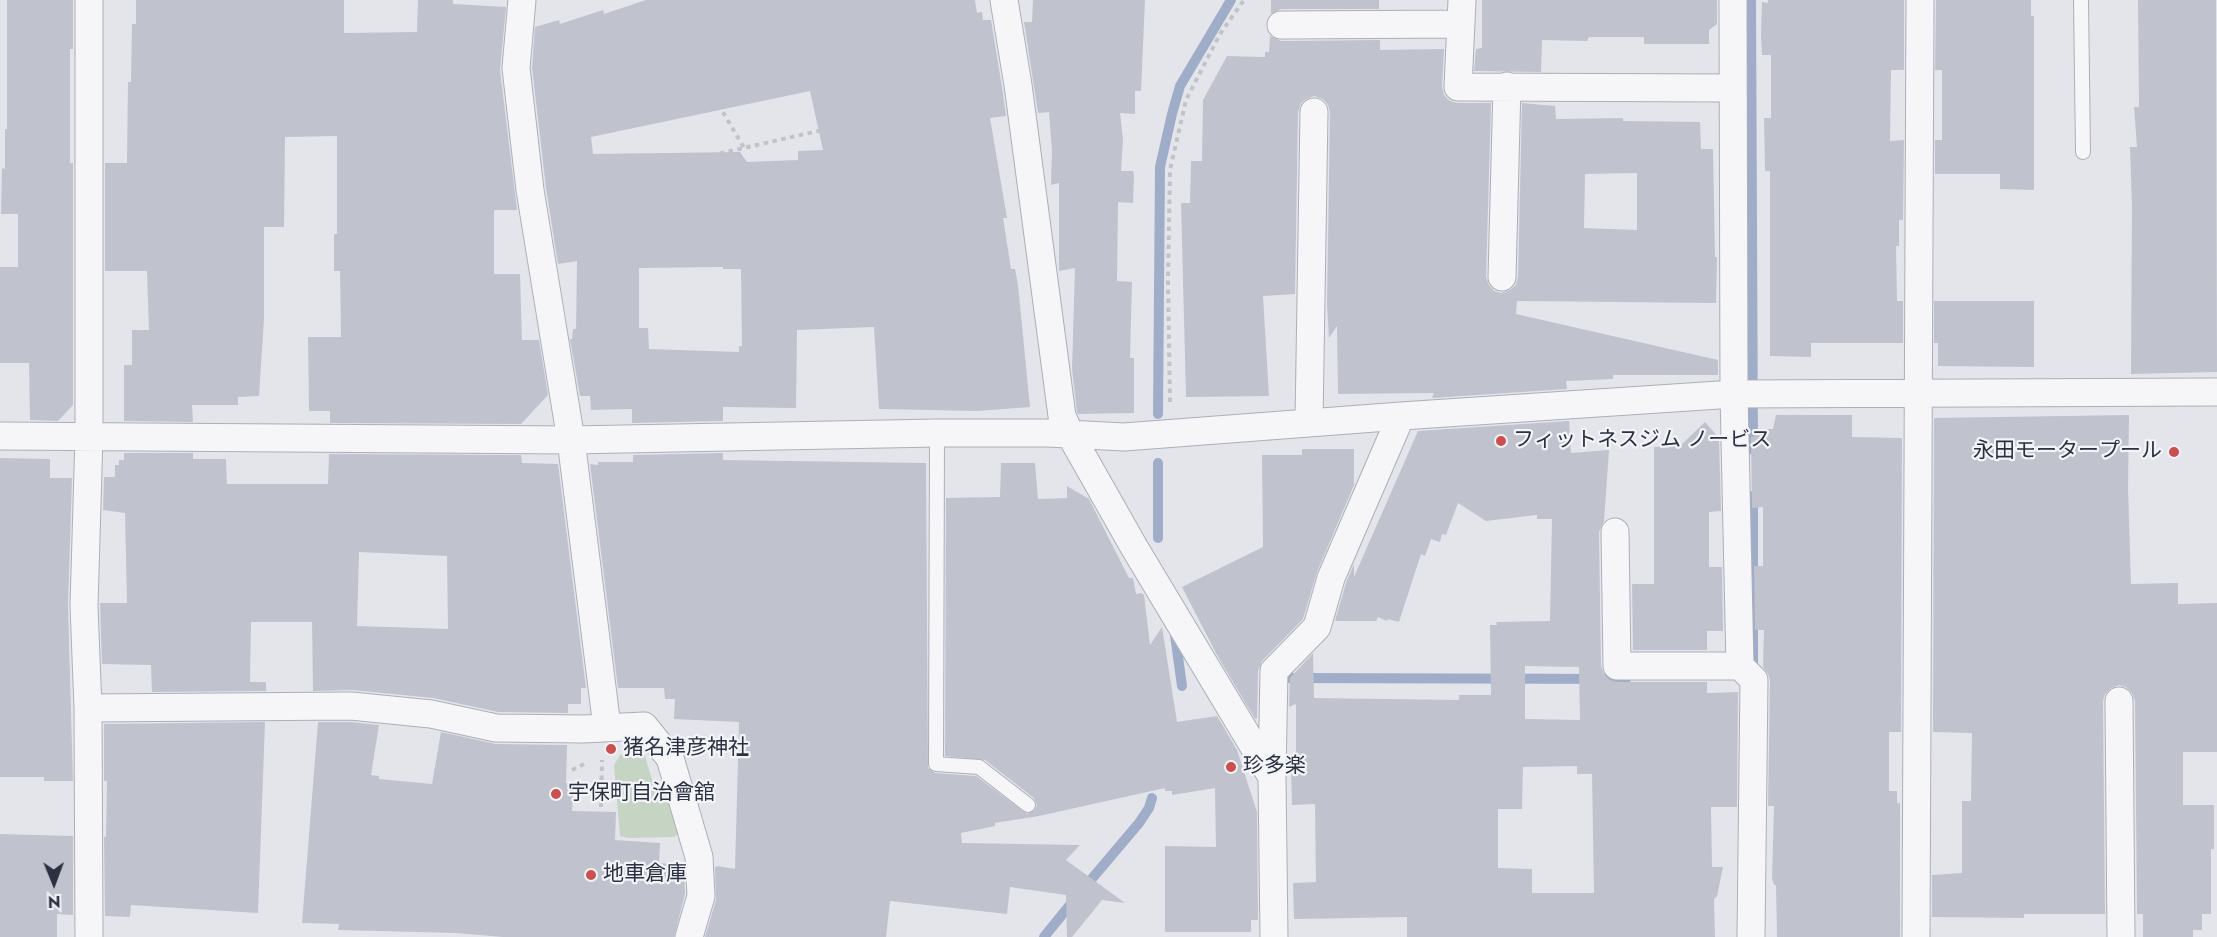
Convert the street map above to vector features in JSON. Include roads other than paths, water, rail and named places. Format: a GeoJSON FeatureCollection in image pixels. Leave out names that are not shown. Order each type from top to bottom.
{"type":"FeatureCollection","features":[{"type":"Feature","properties":{"kind":"street"},"geometry":{"type":"LineString","coordinates":[[89,0],[89,436],[84,606],[88,708],[89,937]]}},
{"type":"Feature","properties":{"kind":"street"},"geometry":{"type":"LineString","coordinates":[[522,0],[516,68],[530,190],[571,440],[607,728]]}},
{"type":"Feature","properties":{"kind":"street"},"geometry":{"type":"LineString","coordinates":[[1004,0],[1018,85],[1062,416],[1134,547],[1272,777]]}},
{"type":"Feature","properties":{"kind":"street"},"geometry":{"type":"LineString","coordinates":[[1733,0],[1734,394],[1740,666],[1754,680],[1751,937]]}},
{"type":"Feature","properties":{"kind":"street"},"geometry":{"type":"LineString","coordinates":[[1916,937],[1920,0]]}},
{"type":"Feature","properties":{"kind":"street"},"geometry":{"type":"LineString","coordinates":[[1281,25],[1462,12],[1458,87],[1733,88]]}},
{"type":"Feature","properties":{"kind":"street"},"geometry":{"type":"LineString","coordinates":[[1502,277],[1507,87]]}},
{"type":"Feature","properties":{"kind":"street"},"geometry":{"type":"LineString","coordinates":[[1309,422],[1314,112]]}},
{"type":"Feature","properties":{"kind":"street"},"geometry":{"type":"LineString","coordinates":[[0,436],[571,440],[937,433],[1070,434],[1124,437],[1309,422],[1734,394],[2217,392]]}},
{"type":"Feature","properties":{"kind":"street"},"geometry":{"type":"LineString","coordinates":[[1274,937],[1272,777],[1274,671],[1317,627],[1331,578],[1401,416]]}},
{"type":"Feature","properties":{"kind":"street"},"geometry":{"type":"LineString","coordinates":[[1615,532],[1617,666],[1740,666]]}},
{"type":"Feature","properties":{"kind":"street"},"geometry":{"type":"LineString","coordinates":[[2119,701],[2121,937]]}},
{"type":"Feature","properties":{"kind":"street"},"geometry":{"type":"LineString","coordinates":[[88,708],[351,706],[431,714],[496,728],[644,726],[670,758],[699,857],[701,896],[689,937]]}},
{"type":"Feature","properties":{"kind":"lane"},"geometry":{"type":"LineString","coordinates":[[2081,0],[2083,152]]}},
{"type":"Feature","properties":{"kind":"lane"},"geometry":{"type":"LineString","coordinates":[[937,433],[936,764],[979,767],[1029,804]]}},
{"type":"Feature","properties":{"kind":"waterway"},"geometry":{"type":"LineString","coordinates":[[1158,414],[1160,167],[1180,86],[1231,0]]}},
{"type":"Feature","properties":{"kind":"waterway"},"geometry":{"type":"LineString","coordinates":[[1751,0],[1753,450]]}},
{"type":"Feature","properties":{"kind":"waterway"},"geometry":{"type":"LineString","coordinates":[[1158,463],[1158,538]]}},
{"type":"Feature","properties":{"kind":"waterway"},"geometry":{"type":"LineString","coordinates":[[1747,670],[1753,665],[1753,496]]}},
{"type":"Feature","properties":{"kind":"waterway"},"geometry":{"type":"LineString","coordinates":[[1175,635],[1182,686]]}},
{"type":"Feature","properties":{"kind":"waterway"},"geometry":{"type":"LineString","coordinates":[[1288,678],[1626,679]]}},
{"type":"Feature","properties":{"kind":"waterway"},"geometry":{"type":"LineString","coordinates":[[1084,888],[1139,823],[1149,808],[1152,798]]}},
{"type":"Feature","properties":{"kind":"waterway"},"geometry":{"type":"LineString","coordinates":[[1044,937],[1074,900]]}},
{"type":"Feature","properties":{"kind":"place","name":"フィットネスジム ノービス"},"geometry":{"type":"Point","coordinates":[1501,441]}},
{"type":"Feature","properties":{"kind":"place","name":"永田モータープール"},"geometry":{"type":"Point","coordinates":[2174,452]}},
{"type":"Feature","properties":{"kind":"place","name":"猪名津彦神社"},"geometry":{"type":"Point","coordinates":[611,749]}},
{"type":"Feature","properties":{"kind":"place","name":"珍多楽"},"geometry":{"type":"Point","coordinates":[1231,767]}},
{"type":"Feature","properties":{"kind":"place","name":"宇保町自治會舘"},"geometry":{"type":"Point","coordinates":[556,794]}},
{"type":"Feature","properties":{"kind":"place","name":"地車倉庫"},"geometry":{"type":"Point","coordinates":[591,875]}}]}
